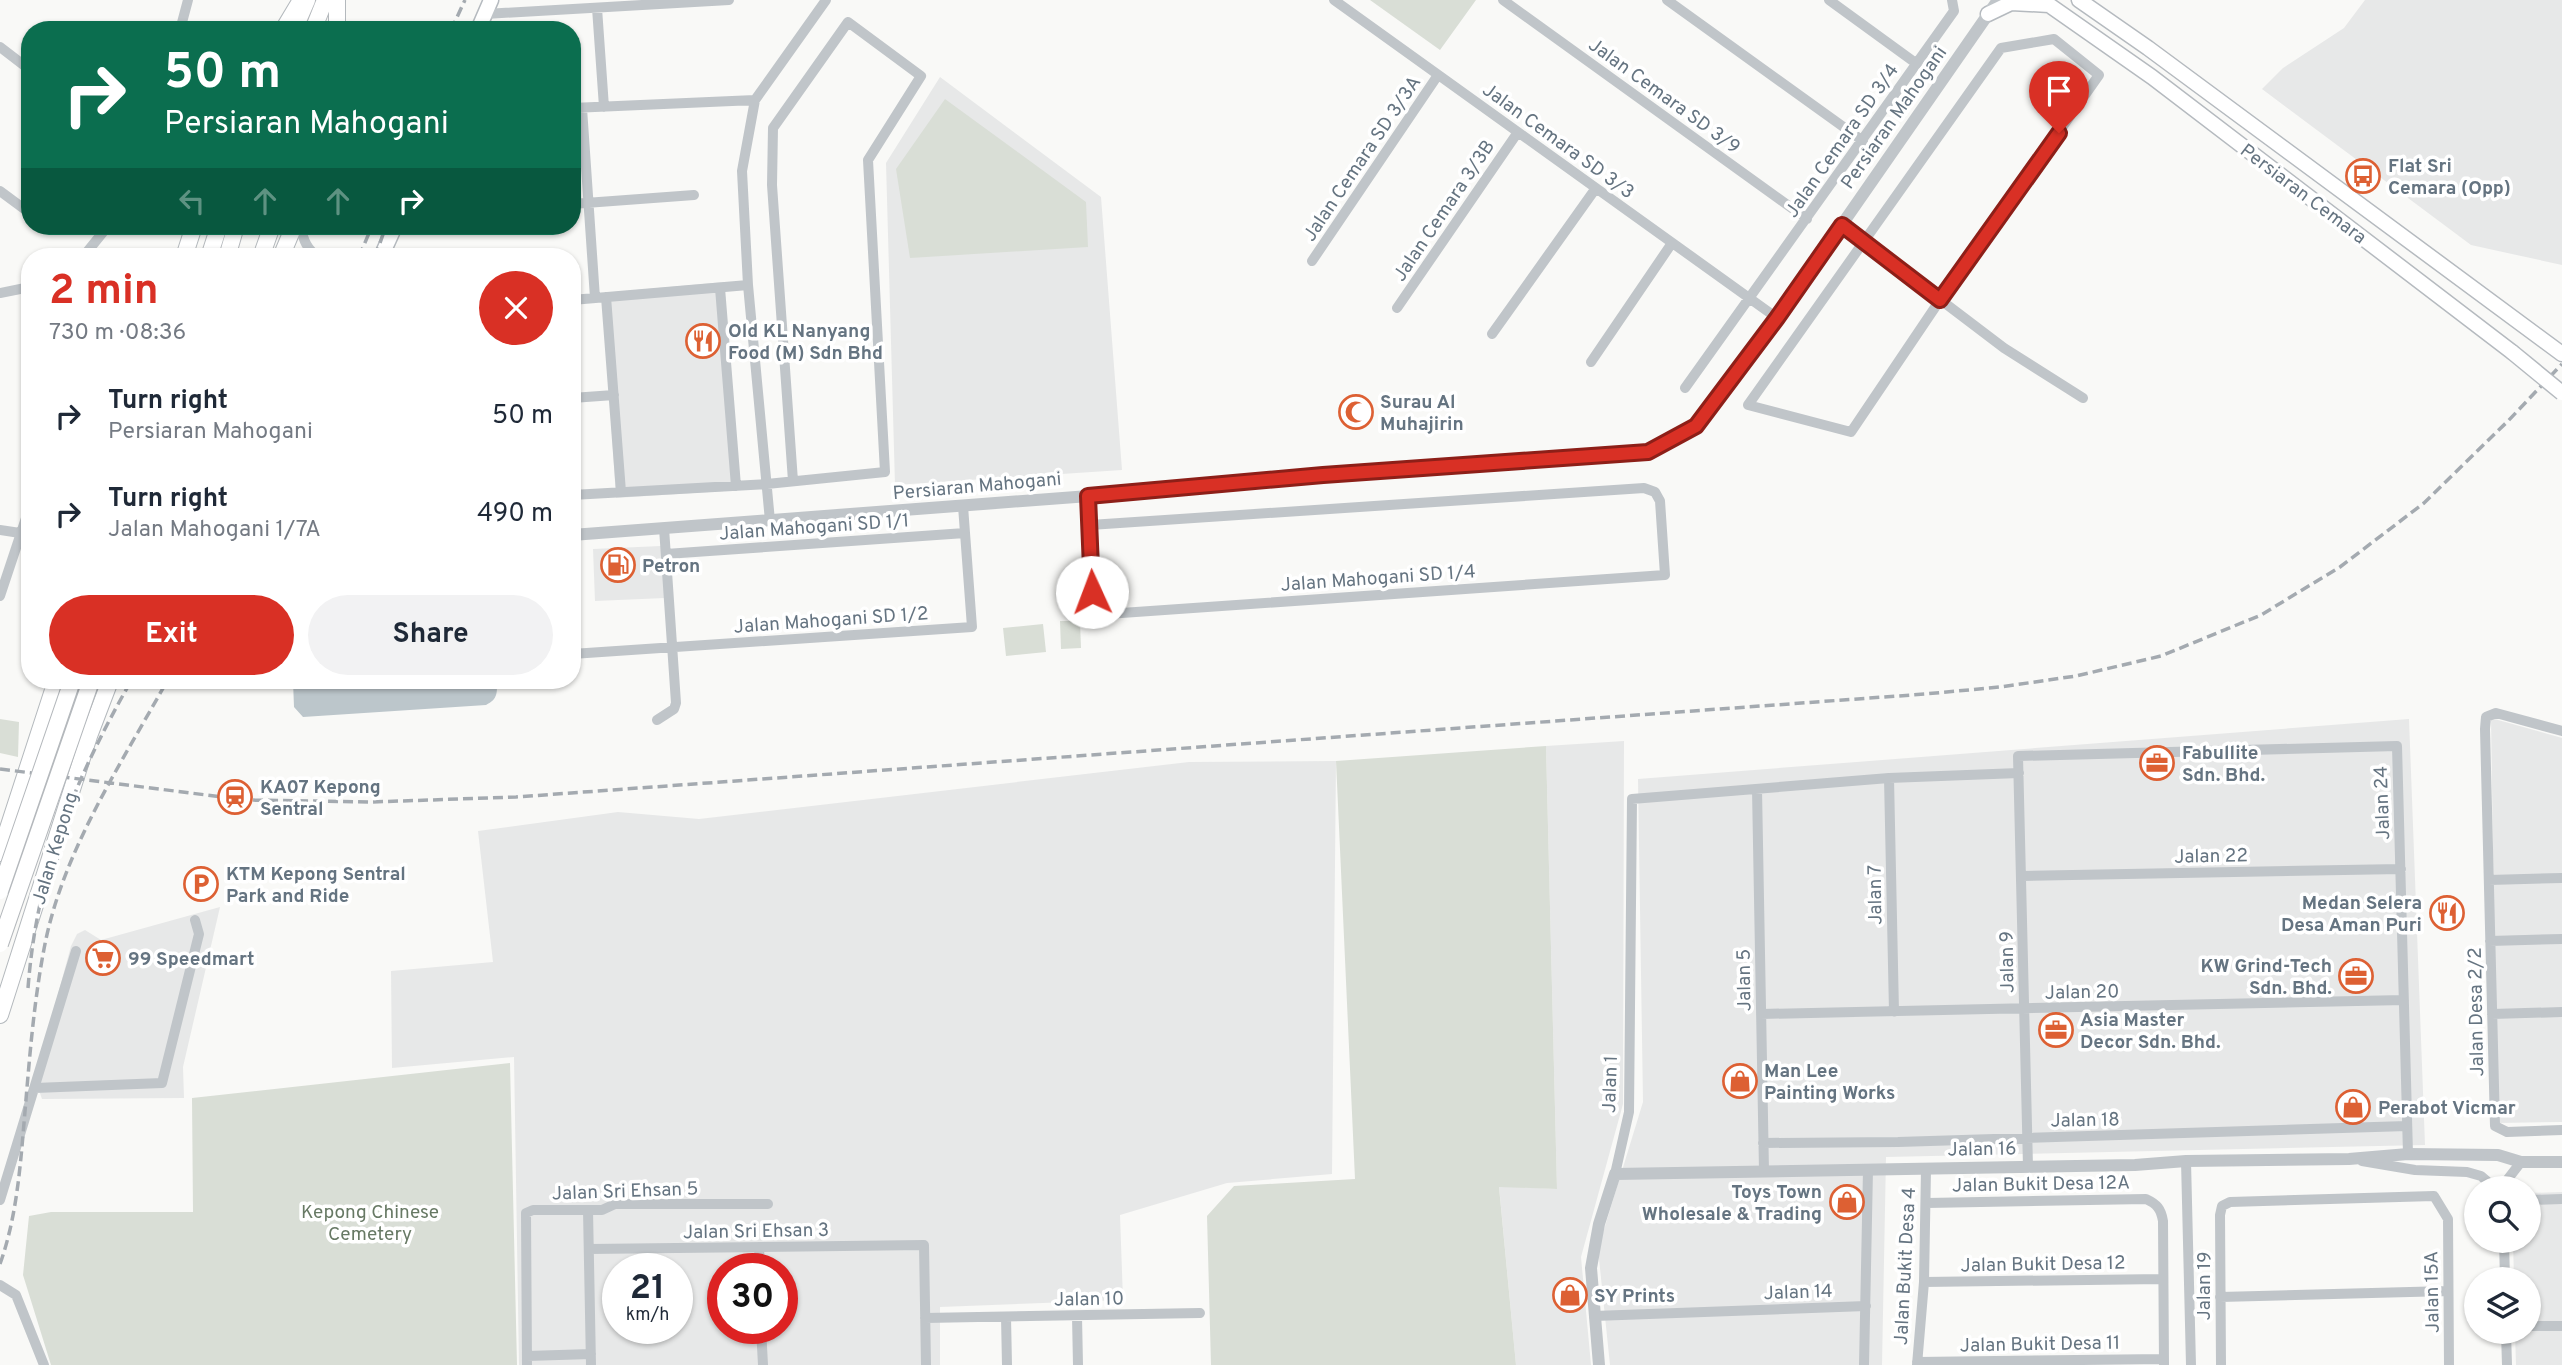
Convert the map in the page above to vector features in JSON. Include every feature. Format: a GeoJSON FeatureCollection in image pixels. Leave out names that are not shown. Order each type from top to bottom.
{"type":"FeatureCollection","features":[{"type":"Feature","properties":{"kind":"main road"},"geometry":{"type":"LineString","coordinates":[[288,21],[301,0]]}},
{"type":"Feature","properties":{"kind":"main road"},"geometry":{"type":"LineString","coordinates":[[298,21],[307,0]]}},
{"type":"Feature","properties":{"kind":"main road"},"geometry":{"type":"LineString","coordinates":[[317,21],[325,0]]}},
{"type":"Feature","properties":{"kind":"main road"},"geometry":{"type":"LineString","coordinates":[[337,0],[337,21]]}},
{"type":"Feature","properties":{"kind":"main road"},"geometry":{"type":"LineString","coordinates":[[482,21],[491,0]]}},
{"type":"Feature","properties":{"kind":"main road","name":"Persiaran Cemara"},"geometry":{"type":"LineString","coordinates":[[2079,0],[2562,354]]}},
{"type":"Feature","properties":{"kind":"main road"},"geometry":{"type":"LineString","coordinates":[[1989,7],[2045,2]]}},
{"type":"Feature","properties":{"kind":"main road","name":"Persiaran Cemara"},"geometry":{"type":"LineString","coordinates":[[2045,2],[2152,77],[2562,393]]}},
{"type":"Feature","properties":{"kind":"main road"},"geometry":{"type":"LineString","coordinates":[[0,853],[54,689]]}},
{"type":"Feature","properties":{"kind":"main road"},"geometry":{"type":"LineString","coordinates":[[0,891],[69,689]]}},
{"type":"Feature","properties":{"kind":"main road"},"geometry":{"type":"LineString","coordinates":[[0,944],[88,689]]}},
{"type":"Feature","properties":{"kind":"main road","name":"Jalan Kepong"},"geometry":{"type":"LineString","coordinates":[[0,1015],[107,689]]}},
{"type":"Feature","properties":{"kind":"street"},"geometry":{"type":"LineString","coordinates":[[182,21],[188,0]]}},
{"type":"Feature","properties":{"kind":"street"},"geometry":{"type":"LineString","coordinates":[[485,14],[729,0]]}},
{"type":"Feature","properties":{"kind":"street"},"geometry":{"type":"LineString","coordinates":[[770,521],[748,285],[742,171],[755,100],[826,0]]}},
{"type":"Feature","properties":{"kind":"street","name":"Jalan Cemara SD 3/3"},"geometry":{"type":"LineString","coordinates":[[1334,0],[1777,318]]}},
{"type":"Feature","properties":{"kind":"street","name":"Jalan Cemara SD 3/9"},"geometry":{"type":"LineString","coordinates":[[1503,0],[1807,219]]}},
{"type":"Feature","properties":{"kind":"street"},"geometry":{"type":"LineString","coordinates":[[1667,0],[1863,141]]}},
{"type":"Feature","properties":{"kind":"street"},"geometry":{"type":"LineString","coordinates":[[1829,0],[1917,64]]}},
{"type":"Feature","properties":{"kind":"street","name":"Jalan Cemara SD 3/4"},"geometry":{"type":"LineString","coordinates":[[1685,388],[1954,11],[1952,0]]}},
{"type":"Feature","properties":{"kind":"street","name":"Persiaran Mahogani"},"geometry":{"type":"LineString","coordinates":[[581,534],[1648,452],[1696,426],[1777,318],[1989,7],[1998,0]]}},
{"type":"Feature","properties":{"kind":"street"},"geometry":{"type":"LineString","coordinates":[[597,8],[604,107]]}},
{"type":"Feature","properties":{"kind":"street"},"geometry":{"type":"LineString","coordinates":[[581,494],[767,484],[884,472],[868,160],[922,76],[848,22],[773,128],[772,185],[793,481]]}},
{"type":"Feature","properties":{"kind":"street"},"geometry":{"type":"LineString","coordinates":[[2054,39],[2099,75],[1940,300],[1852,432],[1748,405],[1864,242],[2001,48],[2054,39]]}},
{"type":"Feature","properties":{"kind":"street"},"geometry":{"type":"LineString","coordinates":[[0,47],[21,63]]}},
{"type":"Feature","properties":{"kind":"street","name":"Jalan Cemara SD 3/3A"},"geometry":{"type":"LineString","coordinates":[[1312,261],[1438,75]]}},
{"type":"Feature","properties":{"kind":"street"},"geometry":{"type":"LineString","coordinates":[[581,108],[755,100]]}},
{"type":"Feature","properties":{"kind":"street","name":"Jalan Cemara 3/3B"},"geometry":{"type":"LineString","coordinates":[[1397,308],[1518,132]]}},
{"type":"Feature","properties":{"kind":"street"},"geometry":{"type":"LineString","coordinates":[[581,140],[589,203],[595,298]]}},
{"type":"Feature","properties":{"kind":"street"},"geometry":{"type":"LineString","coordinates":[[1492,334],[1596,188]]}},
{"type":"Feature","properties":{"kind":"street"},"geometry":{"type":"LineString","coordinates":[[0,191],[21,207]]}},
{"type":"Feature","properties":{"kind":"street"},"geometry":{"type":"LineString","coordinates":[[581,203],[694,195]]}},
{"type":"Feature","properties":{"kind":"street"},"geometry":{"type":"LineString","coordinates":[[1842,225],[2004,348],[2082,398]]}},
{"type":"Feature","properties":{"kind":"street"},"geometry":{"type":"LineString","coordinates":[[1591,362],[1672,243]]}},
{"type":"Feature","properties":{"kind":"street"},"geometry":{"type":"LineString","coordinates":[[581,299],[748,285]]}},
{"type":"Feature","properties":{"kind":"street"},"geometry":{"type":"LineString","coordinates":[[720,288],[736,485]]}},
{"type":"Feature","properties":{"kind":"street"},"geometry":{"type":"LineString","coordinates":[[0,293],[21,289]]}},
{"type":"Feature","properties":{"kind":"street"},"geometry":{"type":"LineString","coordinates":[[606,298],[621,492]]}},
{"type":"Feature","properties":{"kind":"street"},"geometry":{"type":"LineString","coordinates":[[581,397],[614,395]]}},
{"type":"Feature","properties":{"kind":"street","name":"Jalan Mahogani SD 1/4"},"geometry":{"type":"LineString","coordinates":[[1644,488],[1655,492],[1660,501],[1665,575],[1093,615],[1090,524],[1644,488]]}},
{"type":"Feature","properties":{"kind":"street"},"geometry":{"type":"LineString","coordinates":[[1088,496],[1090,524]]}},
{"type":"Feature","properties":{"kind":"street","name":"Jalan Mahogani SD 1/2"},"geometry":{"type":"LineString","coordinates":[[581,653],[972,626],[963,506]]}},
{"type":"Feature","properties":{"kind":"street"},"geometry":{"type":"LineString","coordinates":[[657,720],[674,709],[676,703],[664,528]]}},
{"type":"Feature","properties":{"kind":"street"},"geometry":{"type":"LineString","coordinates":[[0,530],[20,533],[0,596]]}},
{"type":"Feature","properties":{"kind":"street","name":"Jalan Mahogani SD 1/1"},"geometry":{"type":"LineString","coordinates":[[666,554],[965,533]]}},
{"type":"Feature","properties":{"kind":"street","name":"Jalan Desa 2/2"},"geometry":{"type":"LineString","coordinates":[[2562,730],[2496,713],[2486,717],[2495,1126],[2507,1132],[2562,1130]]}},
{"type":"Feature","properties":{"kind":"street","name":"Jalan 24"},"geometry":{"type":"LineString","coordinates":[[2018,756],[2397,746],[2408,1154]]}},
{"type":"Feature","properties":{"kind":"street","name":"Jalan 9"},"geometry":{"type":"LineString","coordinates":[[2018,756],[2028,1167]]}},
{"type":"Feature","properties":{"kind":"street"},"geometry":{"type":"LineString","coordinates":[[1757,789],[1889,778],[2019,773]]}},
{"type":"Feature","properties":{"kind":"street","name":"Jalan 7"},"geometry":{"type":"LineString","coordinates":[[1889,778],[1894,1012]]}},
{"type":"Feature","properties":{"kind":"street","name":"Jalan 1"},"geometry":{"type":"LineString","coordinates":[[1599,1365],[1591,1268],[1629,1111],[1632,799],[1757,789]]}},
{"type":"Feature","properties":{"kind":"street","name":"Jalan 5"},"geometry":{"type":"LineString","coordinates":[[1757,789],[1763,1171]]}},
{"type":"Feature","properties":{"kind":"street","name":"Jalan 22"},"geometry":{"type":"LineString","coordinates":[[2022,876],[2401,869]]}},
{"type":"Feature","properties":{"kind":"street"},"geometry":{"type":"LineString","coordinates":[[2489,880],[2562,878]]}},
{"type":"Feature","properties":{"kind":"street"},"geometry":{"type":"LineString","coordinates":[[35,1088],[162,1083],[199,934],[195,920]]}},
{"type":"Feature","properties":{"kind":"street"},"geometry":{"type":"LineString","coordinates":[[2490,940],[2562,939]]}},
{"type":"Feature","properties":{"kind":"street"},"geometry":{"type":"LineString","coordinates":[[0,1200],[76,951]]}},
{"type":"Feature","properties":{"kind":"street","name":"Jalan 20"},"geometry":{"type":"LineString","coordinates":[[1761,1014],[2404,1000]]}},
{"type":"Feature","properties":{"kind":"street"},"geometry":{"type":"LineString","coordinates":[[2492,1014],[2562,1012]]}},
{"type":"Feature","properties":{"kind":"street","name":"Jalan 18"},"geometry":{"type":"LineString","coordinates":[[1763,1143],[1898,1142],[2407,1126]]}},
{"type":"Feature","properties":{"kind":"street","name":"Jalan 16"},"geometry":{"type":"LineString","coordinates":[[1615,1174],[2134,1165],[2186,1161],[2348,1159],[2408,1154],[2498,1155],[2521,1162],[2562,1162]]}},
{"type":"Feature","properties":{"kind":"street","name":"Jalan 16"},"geometry":{"type":"LineString","coordinates":[[2348,1159],[2415,1170],[2466,1172],[2481,1176]]}},
{"type":"Feature","properties":{"kind":"street"},"geometry":{"type":"LineString","coordinates":[[2186,1161],[2191,1365]]}},
{"type":"Feature","properties":{"kind":"street"},"geometry":{"type":"LineString","coordinates":[[2512,1176],[2521,1162]]}},
{"type":"Feature","properties":{"kind":"street","name":"Jalan Bukit Desa 4"},"geometry":{"type":"LineString","coordinates":[[1917,1364],[1924,1282],[1926,1169]]}},
{"type":"Feature","properties":{"kind":"street"},"geometry":{"type":"LineString","coordinates":[[1864,1365],[1868,1170]]}},
{"type":"Feature","properties":{"kind":"street","name":"Jalan 15A"},"geometry":{"type":"LineString","coordinates":[[2222,1206],[2230,1202],[2434,1196],[2448,1219],[2449,1365]]}},
{"type":"Feature","properties":{"kind":"street","name":"Jalan Bukit Desa 12A"},"geometry":{"type":"LineString","coordinates":[[1927,1203],[2146,1199],[2156,1203],[2161,1211],[2162,1279]]}},
{"type":"Feature","properties":{"kind":"street"},"geometry":{"type":"LineString","coordinates":[[2541,1200],[2562,1199]]}},
{"type":"Feature","properties":{"kind":"street","name":"Jalan Sri Ehsan 5"},"geometry":{"type":"LineString","coordinates":[[527,1360],[526,1213],[533,1210],[602,1210],[615,1204],[768,1204]]}},
{"type":"Feature","properties":{"kind":"street","name":"Jalan 19"},"geometry":{"type":"LineString","coordinates":[[2221,1365],[2222,1206]]}},
{"type":"Feature","properties":{"kind":"street"},"geometry":{"type":"LineString","coordinates":[[527,1360],[591,1360],[588,1210]]}},
{"type":"Feature","properties":{"kind":"street","name":"Jalan Sri Ehsan 3"},"geometry":{"type":"LineString","coordinates":[[589,1249],[924,1245],[925,1321]]}},
{"type":"Feature","properties":{"kind":"street"},"geometry":{"type":"LineString","coordinates":[[759,1247],[759,1253]]}},
{"type":"Feature","properties":{"kind":"street"},"geometry":{"type":"LineString","coordinates":[[2162,1279],[2164,1362]]}},
{"type":"Feature","properties":{"kind":"street","name":"Jalan Bukit Desa 12"},"geometry":{"type":"LineString","coordinates":[[1924,1282],[2162,1279]]}},
{"type":"Feature","properties":{"kind":"street"},"geometry":{"type":"LineString","coordinates":[[0,1285],[16,1295],[44,1365]]}},
{"type":"Feature","properties":{"kind":"street"},"geometry":{"type":"LineString","coordinates":[[2220,1297],[2448,1292]]}},
{"type":"Feature","properties":{"kind":"street","name":"Jalan 14"},"geometry":{"type":"LineString","coordinates":[[1594,1316],[1866,1306]]}},
{"type":"Feature","properties":{"kind":"street","name":"Jalan 10"},"geometry":{"type":"LineString","coordinates":[[925,1321],[965,1323],[978,1318],[1200,1313]]}},
{"type":"Feature","properties":{"kind":"street"},"geometry":{"type":"LineString","coordinates":[[1077,1315],[1078,1365]]}},
{"type":"Feature","properties":{"kind":"street"},"geometry":{"type":"LineString","coordinates":[[1006,1317],[1007,1365]]}},
{"type":"Feature","properties":{"kind":"street"},"geometry":{"type":"LineString","coordinates":[[925,1321],[926,1365]]}},
{"type":"Feature","properties":{"kind":"street"},"geometry":{"type":"LineString","coordinates":[[2541,1326],[2562,1326]]}},
{"type":"Feature","properties":{"kind":"street"},"geometry":{"type":"LineString","coordinates":[[762,1344],[763,1365]]}},
{"type":"Feature","properties":{"kind":"street"},"geometry":{"type":"LineString","coordinates":[[2506,1344],[2507,1365]]}},
{"type":"Feature","properties":{"kind":"street","name":"Jalan Bukit Desa 11"},"geometry":{"type":"LineString","coordinates":[[1917,1364],[2164,1362]]}},
{"type":"Feature","properties":{"kind":"shaded area"},"geometry":{"type":"Polygon","coordinates":[[[2365,0],[2562,0],[2562,265],[2471,245],[2262,89],[2283,68],[2344,28],[2365,0]]]}},
{"type":"Feature","properties":{"kind":"shaded area"},"geometry":{"type":"Polygon","coordinates":[[[940,77],[1101,197],[1122,470],[895,485],[886,163],[940,77]]]}},
{"type":"Feature","properties":{"kind":"shaded area"},"geometry":{"type":"Polygon","coordinates":[[[724,282],[740,490],[616,498],[603,293],[724,282]]]}},
{"type":"Feature","properties":{"kind":"shaded area"},"geometry":{"type":"Polygon","coordinates":[[[661,546],[665,598],[595,601],[593,549],[661,546]]]}},
{"type":"Feature","properties":{"kind":"shaded area"},"geometry":{"type":"Polygon","coordinates":[[[293,689],[497,689],[495,698],[486,705],[303,717],[294,707],[293,689]]]}},
{"type":"Feature","properties":{"kind":"shaded area"},"geometry":{"type":"Polygon","coordinates":[[[2491,718],[2562,738],[2562,1122],[2497,1123],[2491,718]]]}},
{"type":"Feature","properties":{"kind":"shaded area"},"geometry":{"type":"Polygon","coordinates":[[[2409,719],[2425,1145],[1886,1157],[1882,1365],[1610,1365],[1598,1249],[1643,1102],[1638,779],[2409,719]]]}},
{"type":"Feature","properties":{"kind":"shaded area"},"geometry":{"type":"Polygon","coordinates":[[[1624,741],[1623,1104],[1581,1257],[1591,1365],[1516,1365],[1499,1186],[1557,1189],[1546,746],[1624,741]]]}},
{"type":"Feature","properties":{"kind":"shaded area"},"geometry":{"type":"Polygon","coordinates":[[[1336,761],[1332,1174],[1227,1183],[1120,1215],[1123,1300],[940,1307],[940,1365],[519,1365],[514,1057],[392,1068],[391,971],[493,962],[478,831],[618,812],[699,819],[1189,762],[1336,761]]]}},
{"type":"Feature","properties":{"kind":"shaded area"},"geometry":{"type":"Polygon","coordinates":[[[220,907],[183,1067],[184,1098],[42,1099],[35,1079],[71,946],[77,934],[85,930],[101,940],[220,907]]]}},
{"type":"Feature","properties":{"kind":"shaded area"},"geometry":{"type":"Polygon","coordinates":[[[2562,1192],[2562,1365],[2516,1365],[2515,1344],[2541,1344],[2541,1267],[2514,1267],[2513,1253],[2541,1253],[2541,1193],[2562,1192]]]}},
{"type":"Feature","properties":{"kind":"green space"},"geometry":{"type":"Polygon","coordinates":[[[1370,0],[1476,0],[1440,50],[1370,0]]]}},
{"type":"Feature","properties":{"kind":"green space"},"geometry":{"type":"Polygon","coordinates":[[[945,99],[1086,202],[1088,247],[910,258],[896,169],[945,99]]]}},
{"type":"Feature","properties":{"kind":"green space"},"geometry":{"type":"Polygon","coordinates":[[[1060,621],[1080,621],[1081,648],[1061,649],[1060,621]]]}},
{"type":"Feature","properties":{"kind":"green space"},"geometry":{"type":"Polygon","coordinates":[[[1043,624],[1046,652],[1006,656],[1003,628],[1043,624]]]}},
{"type":"Feature","properties":{"kind":"green space"},"geometry":{"type":"Polygon","coordinates":[[[0,719],[19,722],[18,757],[0,753],[0,719]]]}},
{"type":"Feature","properties":{"kind":"green space"},"geometry":{"type":"Polygon","coordinates":[[[1546,746],[1557,1189],[1499,1187],[1516,1365],[1211,1365],[1207,1216],[1234,1186],[1355,1179],[1336,761],[1546,746]]]}},
{"type":"Feature","properties":{"kind":"green space","name":"Kepong Chinese Cemetery"},"geometry":{"type":"Polygon","coordinates":[[[510,1063],[517,1365],[51,1365],[23,1275],[29,1216],[51,1212],[193,1212],[192,1098],[510,1063]]]}},
{"type":"Feature","properties":{"kind":"railway"},"geometry":{"type":"LineString","coordinates":[[455,21],[465,0]]}},
{"type":"Feature","properties":{"kind":"railway"},"geometry":{"type":"LineString","coordinates":[[363,248],[368,235]]}},
{"type":"Feature","properties":{"kind":"railway"},"geometry":{"type":"LineString","coordinates":[[378,248],[383,235]]}},
{"type":"Feature","properties":{"kind":"railway"},"geometry":{"type":"LineString","coordinates":[[0,769],[246,800],[372,802],[516,797],[1925,694],[2076,676],[2161,656],[2261,615],[2340,567],[2424,503],[2562,364]]}},
{"type":"Feature","properties":{"kind":"railway"},"geometry":{"type":"LineString","coordinates":[[28,988],[40,905],[61,828],[92,755],[127,689]]}},
{"type":"Feature","properties":{"kind":"railway"},"geometry":{"type":"LineString","coordinates":[[0,1264],[16,1195],[37,992],[53,913],[78,844],[162,689]]}},
{"type":"Feature","properties":{"kind":"place","name":"Flat Sri Cemara (Opp)"},"geometry":{"type":"Point","coordinates":[2363,176]}},
{"type":"Feature","properties":{"kind":"place","name":"Old KL Nanyang Food (M) Sdn Bhd"},"geometry":{"type":"Point","coordinates":[703,341]}},
{"type":"Feature","properties":{"kind":"place","name":"Surau Al Muhajirin"},"geometry":{"type":"Point","coordinates":[1356,412]}},
{"type":"Feature","properties":{"kind":"place","name":"Petron"},"geometry":{"type":"Point","coordinates":[618,565]}},
{"type":"Feature","properties":{"kind":"place","name":"Fabullite Sdn. Bhd."},"geometry":{"type":"Point","coordinates":[2157,763]}},
{"type":"Feature","properties":{"kind":"place","name":"KA07 Kepong Sentral"},"geometry":{"type":"Point","coordinates":[235,797]}},
{"type":"Feature","properties":{"kind":"place","name":"KTM Kepong Sentral Park and Ride"},"geometry":{"type":"Point","coordinates":[201,884]}},
{"type":"Feature","properties":{"kind":"place","name":"Medan Selera Desa Aman Puri"},"geometry":{"type":"Point","coordinates":[2447,913]}},
{"type":"Feature","properties":{"kind":"place","name":"99 Speedmart"},"geometry":{"type":"Point","coordinates":[103,958]}},
{"type":"Feature","properties":{"kind":"place","name":"KW Grind-Tech Sdn. Bhd."},"geometry":{"type":"Point","coordinates":[2356,976]}},
{"type":"Feature","properties":{"kind":"place","name":"Asia Master Decor Sdn. Bhd."},"geometry":{"type":"Point","coordinates":[2056,1030]}},
{"type":"Feature","properties":{"kind":"place","name":"Man Lee Painting Works"},"geometry":{"type":"Point","coordinates":[1740,1081]}},
{"type":"Feature","properties":{"kind":"place","name":"Perabot Vicmar"},"geometry":{"type":"Point","coordinates":[2353,1107]}},
{"type":"Feature","properties":{"kind":"place","name":"Toys Town Wholesale & Trading"},"geometry":{"type":"Point","coordinates":[1847,1202]}},
{"type":"Feature","properties":{"kind":"place","name":"SY Prints"},"geometry":{"type":"Point","coordinates":[1570,1295]}},
{"type":"Feature","properties":{"kind":"route"},"geometry":{"type":"LineString","coordinates":[[1092,592],[1088,496],[1323,475],[1648,452],[1696,426],[1842,225],[1940,300],[2059,133]]}}]}
